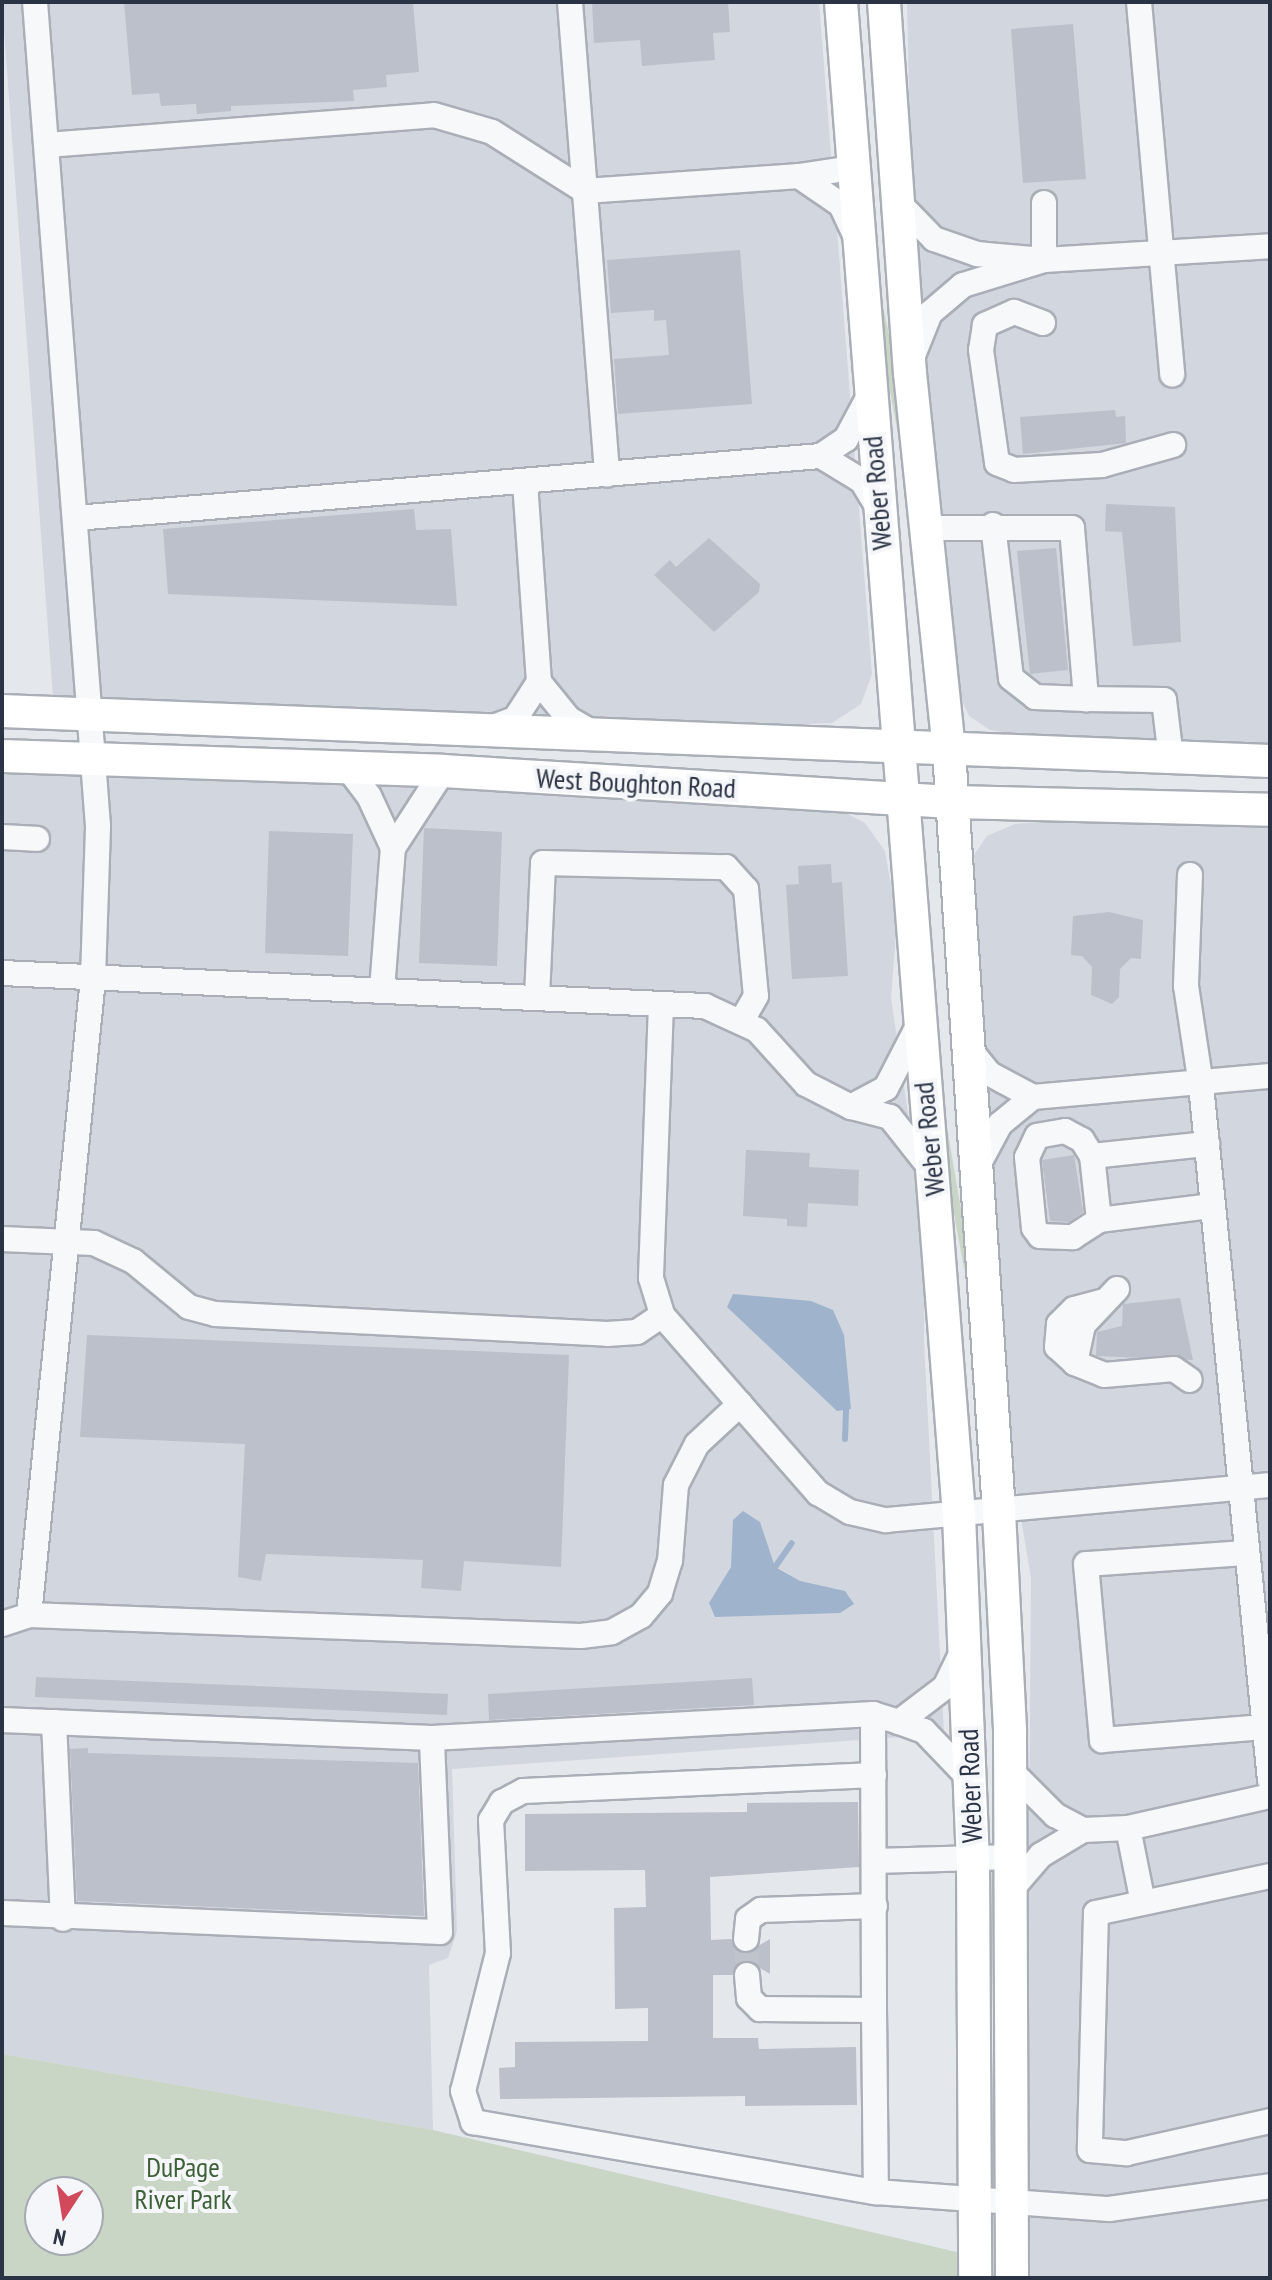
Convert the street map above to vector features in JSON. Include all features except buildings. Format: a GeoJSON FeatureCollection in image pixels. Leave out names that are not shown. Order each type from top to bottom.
{"type":"FeatureCollection","features":[{"type":"Feature","properties":{"kind":"main road","name":"Weber Road"},"geometry":{"type":"LineString","coordinates":[[841,2],[868,398],[880,510],[918,1026],[959,1515],[973,1858],[975,2278]]}},
{"type":"Feature","properties":{"kind":"main road","name":"Weber Road"},"geometry":{"type":"LineString","coordinates":[[884,2],[909,364],[949,751],[999,1512],[1010,1770],[1012,2278]]}},
{"type":"Feature","properties":{"kind":"main road"},"geometry":{"type":"LineString","coordinates":[[852,168],[868,173],[875,185],[889,290],[905,305]]}},
{"type":"Feature","properties":{"kind":"main road","name":"West Boughton Road"},"geometry":{"type":"LineString","coordinates":[[2,711],[478,733],[1270,761]]}},
{"type":"Feature","properties":{"kind":"main road","name":"West Boughton Road"},"geometry":{"type":"LineString","coordinates":[[2,756],[350,771],[443,771],[951,802],[1270,810]]}},
{"type":"Feature","properties":{"kind":"lane"},"geometry":{"type":"LineString","coordinates":[[29,1615],[93,978],[96,760],[35,2]]}},
{"type":"Feature","properties":{"kind":"lane"},"geometry":{"type":"LineString","coordinates":[[570,2],[607,475]]}},
{"type":"Feature","properties":{"kind":"lane"},"geometry":{"type":"LineString","coordinates":[[1139,2],[1172,375]]}},
{"type":"Feature","properties":{"kind":"lane"},"geometry":{"type":"LineString","coordinates":[[47,145],[434,115],[492,132],[585,191],[799,176],[852,168]]}},
{"type":"Feature","properties":{"kind":"lane"},"geometry":{"type":"LineString","coordinates":[[799,176],[841,205],[857,238]]}},
{"type":"Feature","properties":{"kind":"lane"},"geometry":{"type":"LineString","coordinates":[[897,201],[934,239],[977,254],[1044,260],[1270,246]]}},
{"type":"Feature","properties":{"kind":"lane"},"geometry":{"type":"LineString","coordinates":[[1044,203],[1044,260]]}},
{"type":"Feature","properties":{"kind":"lane"},"geometry":{"type":"LineString","coordinates":[[909,364],[930,313],[963,285],[1044,260]]}},
{"type":"Feature","properties":{"kind":"lane"},"geometry":{"type":"LineString","coordinates":[[1043,323],[1014,312],[985,325],[981,350],[997,463],[1014,470],[1102,465],[1173,445]]}},
{"type":"Feature","properties":{"kind":"lane"},"geometry":{"type":"LineString","coordinates":[[76,518],[821,456],[846,439],[868,398]]}},
{"type":"Feature","properties":{"kind":"lane"},"geometry":{"type":"LineString","coordinates":[[821,456],[862,481],[880,510]]}},
{"type":"Feature","properties":{"kind":"lane"},"geometry":{"type":"LineString","coordinates":[[525,482],[539,682],[569,719],[599,736]]}},
{"type":"Feature","properties":{"kind":"lane"},"geometry":{"type":"LineString","coordinates":[[993,525],[1011,678],[1035,697],[1164,700],[1171,758]]}},
{"type":"Feature","properties":{"kind":"lane"},"geometry":{"type":"LineString","coordinates":[[926,528],[993,525],[1072,528],[1086,699]]}},
{"type":"Feature","properties":{"kind":"lane"},"geometry":{"type":"LineString","coordinates":[[478,733],[515,719],[539,682]]}},
{"type":"Feature","properties":{"kind":"lane"},"geometry":{"type":"LineString","coordinates":[[350,771],[369,796],[393,848]]}},
{"type":"Feature","properties":{"kind":"lane"},"geometry":{"type":"LineString","coordinates":[[382,990],[393,848],[443,771]]}},
{"type":"Feature","properties":{"kind":"lane"},"geometry":{"type":"LineString","coordinates":[[2,837],[37,839]]}},
{"type":"Feature","properties":{"kind":"lane"},"geometry":{"type":"LineString","coordinates":[[537,997],[543,863],[726,867],[738,875],[747,902],[756,996],[742,1020]]}},
{"type":"Feature","properties":{"kind":"lane"},"geometry":{"type":"LineString","coordinates":[[1190,875],[1186,986],[1201,1085],[1237,1488],[1270,1780]]}},
{"type":"Feature","properties":{"kind":"lane"},"geometry":{"type":"LineString","coordinates":[[2,973],[705,1006],[742,1020],[806,1084],[851,1107],[890,1117],[931,1170]]}},
{"type":"Feature","properties":{"kind":"lane"},"geometry":{"type":"LineString","coordinates":[[661,1004],[651,1278],[662,1315],[818,1493],[850,1512],[886,1520],[1270,1485]]}},
{"type":"Feature","properties":{"kind":"lane"},"geometry":{"type":"LineString","coordinates":[[851,1107],[886,1088],[918,1026]]}},
{"type":"Feature","properties":{"kind":"lane"},"geometry":{"type":"LineString","coordinates":[[967,1046],[990,1074],[1033,1097],[1201,1085],[1270,1076]]}},
{"type":"Feature","properties":{"kind":"lane"},"geometry":{"type":"LineString","coordinates":[[976,1169],[1000,1124],[1033,1097]]}},
{"type":"Feature","properties":{"kind":"lane"},"geometry":{"type":"LineString","coordinates":[[1099,1220],[1092,1156],[1071,1133],[1032,1141],[1027,1157],[1033,1221],[1040,1236],[1062,1238],[1079,1235],[1099,1220],[1212,1206]]}},
{"type":"Feature","properties":{"kind":"lane"},"geometry":{"type":"LineString","coordinates":[[1092,1156],[1207,1144]]}},
{"type":"Feature","properties":{"kind":"lane"},"geometry":{"type":"LineString","coordinates":[[2,1239],[68,1242],[114,1250],[189,1307],[215,1314],[607,1334],[637,1332],[662,1315]]}},
{"type":"Feature","properties":{"kind":"lane"},"geometry":{"type":"LineString","coordinates":[[1109,1296],[1083,1325],[1075,1363],[1104,1375],[1174,1369],[1190,1380]]}},
{"type":"Feature","properties":{"kind":"lane"},"geometry":{"type":"LineString","coordinates":[[2,1624],[29,1615],[612,1632],[641,1616],[660,1593],[670,1561],[676,1485],[697,1444],[740,1404]]}},
{"type":"Feature","properties":{"kind":"lane"},"geometry":{"type":"LineString","coordinates":[[1244,1553],[1086,1564],[1102,1740],[1264,1727]]}},
{"type":"Feature","properties":{"kind":"lane"},"geometry":{"type":"LineString","coordinates":[[899,1722],[945,1687],[965,1646]]}},
{"type":"Feature","properties":{"kind":"lane"},"geometry":{"type":"LineString","coordinates":[[873,1714],[877,1861],[874,2010],[876,2192]]}},
{"type":"Feature","properties":{"kind":"lane"},"geometry":{"type":"LineString","coordinates":[[2,1720],[432,1738],[873,1714],[924,1731],[970,1779]]}},
{"type":"Feature","properties":{"kind":"lane"},"geometry":{"type":"LineString","coordinates":[[54,1722],[63,1919]]}},
{"type":"Feature","properties":{"kind":"lane"},"geometry":{"type":"LineString","coordinates":[[2,1913],[63,1919],[440,1932],[432,1738]]}},
{"type":"Feature","properties":{"kind":"lane"},"geometry":{"type":"LineString","coordinates":[[1010,1770],[1055,1815],[1083,1830]]}},
{"type":"Feature","properties":{"kind":"lane"},"geometry":{"type":"LineString","coordinates":[[874,1775],[523,1791],[502,1802],[491,1820],[498,1953],[463,2091],[473,2122],[876,2192],[1109,2209],[1270,2186]]}},
{"type":"Feature","properties":{"kind":"lane"},"geometry":{"type":"LineString","coordinates":[[1010,1891],[1041,1855],[1083,1830],[1128,1828],[1270,1796]]}},
{"type":"Feature","properties":{"kind":"lane"},"geometry":{"type":"LineString","coordinates":[[1128,1828],[1143,1903]]}},
{"type":"Feature","properties":{"kind":"lane"},"geometry":{"type":"LineString","coordinates":[[877,1861],[1010,1857]]}},
{"type":"Feature","properties":{"kind":"lane"},"geometry":{"type":"LineString","coordinates":[[1270,1876],[1096,1913],[1090,2150],[1127,2153],[1270,2121]]}},
{"type":"Feature","properties":{"kind":"lane"},"geometry":{"type":"LineString","coordinates":[[746,1939],[748,1919],[761,1910],[875,1906]]}},
{"type":"Feature","properties":{"kind":"lane"},"geometry":{"type":"LineString","coordinates":[[747,1975],[749,1998],[760,2009],[874,2010]]}},
{"type":"Feature","properties":{"kind":"shaded area"},"geometry":{"type":"Polygon","coordinates":[[[2,2],[819,2],[872,674],[861,704],[832,723],[752,726],[53,698],[2,2]]]}},
{"type":"Feature","properties":{"kind":"shaded area"},"geometry":{"type":"Polygon","coordinates":[[[907,2],[1270,2],[1270,748],[1033,737],[990,730],[969,716],[955,684],[911,185],[907,2]]]}},
{"type":"Feature","properties":{"kind":"shaded area"},"geometry":{"type":"Polygon","coordinates":[[[163,771],[773,803],[848,814],[865,823],[885,851],[897,920],[891,998],[925,1229],[924,1341],[944,1734],[452,1769],[457,1931],[448,1958],[429,1965],[433,2130],[2,2054],[2,775],[163,771]]]}},
{"type":"Feature","properties":{"kind":"shaded area"},"geometry":{"type":"Polygon","coordinates":[[[1062,820],[1270,827],[1270,2278],[1026,2278],[1031,1578],[1010,1452],[974,855],[987,836],[1015,824],[1062,820]]]}},
{"type":"Feature","properties":{"kind":"green space"},"geometry":{"type":"Polygon","coordinates":[[[878,283],[901,391],[911,503],[881,343],[878,283]]]}},
{"type":"Feature","properties":{"kind":"green space"},"geometry":{"type":"Polygon","coordinates":[[[942,1098],[965,1233],[973,1317],[948,1181],[942,1098]]]}},
{"type":"Feature","properties":{"kind":"green space","name":"DuPage River Park"},"geometry":{"type":"Polygon","coordinates":[[[2,2054],[433,2130],[957,2252],[958,2278],[2,2278],[2,2054]]]}},
{"type":"Feature","properties":{"kind":"water"},"geometry":{"type":"Polygon","coordinates":[[[733,1294],[811,1301],[833,1310],[844,1335],[851,1409],[837,1411],[727,1307],[733,1294]]]}},
{"type":"Feature","properties":{"kind":"water"},"geometry":{"type":"Polygon","coordinates":[[[743,1511],[760,1522],[775,1567],[800,1581],[845,1591],[854,1604],[840,1613],[715,1617],[709,1603],[731,1567],[733,1520],[743,1511]]]}},
{"type":"Feature","properties":{"kind":"waterway"},"geometry":{"type":"LineString","coordinates":[[845,1439],[846,1410]]}},
{"type":"Feature","properties":{"kind":"waterway"},"geometry":{"type":"LineString","coordinates":[[775,1567],[792,1543]]}},
{"type":"Feature","properties":{"kind":"tunnel"},"geometry":{"type":"LineString","coordinates":[[746,1939],[747,1975]]}}]}
